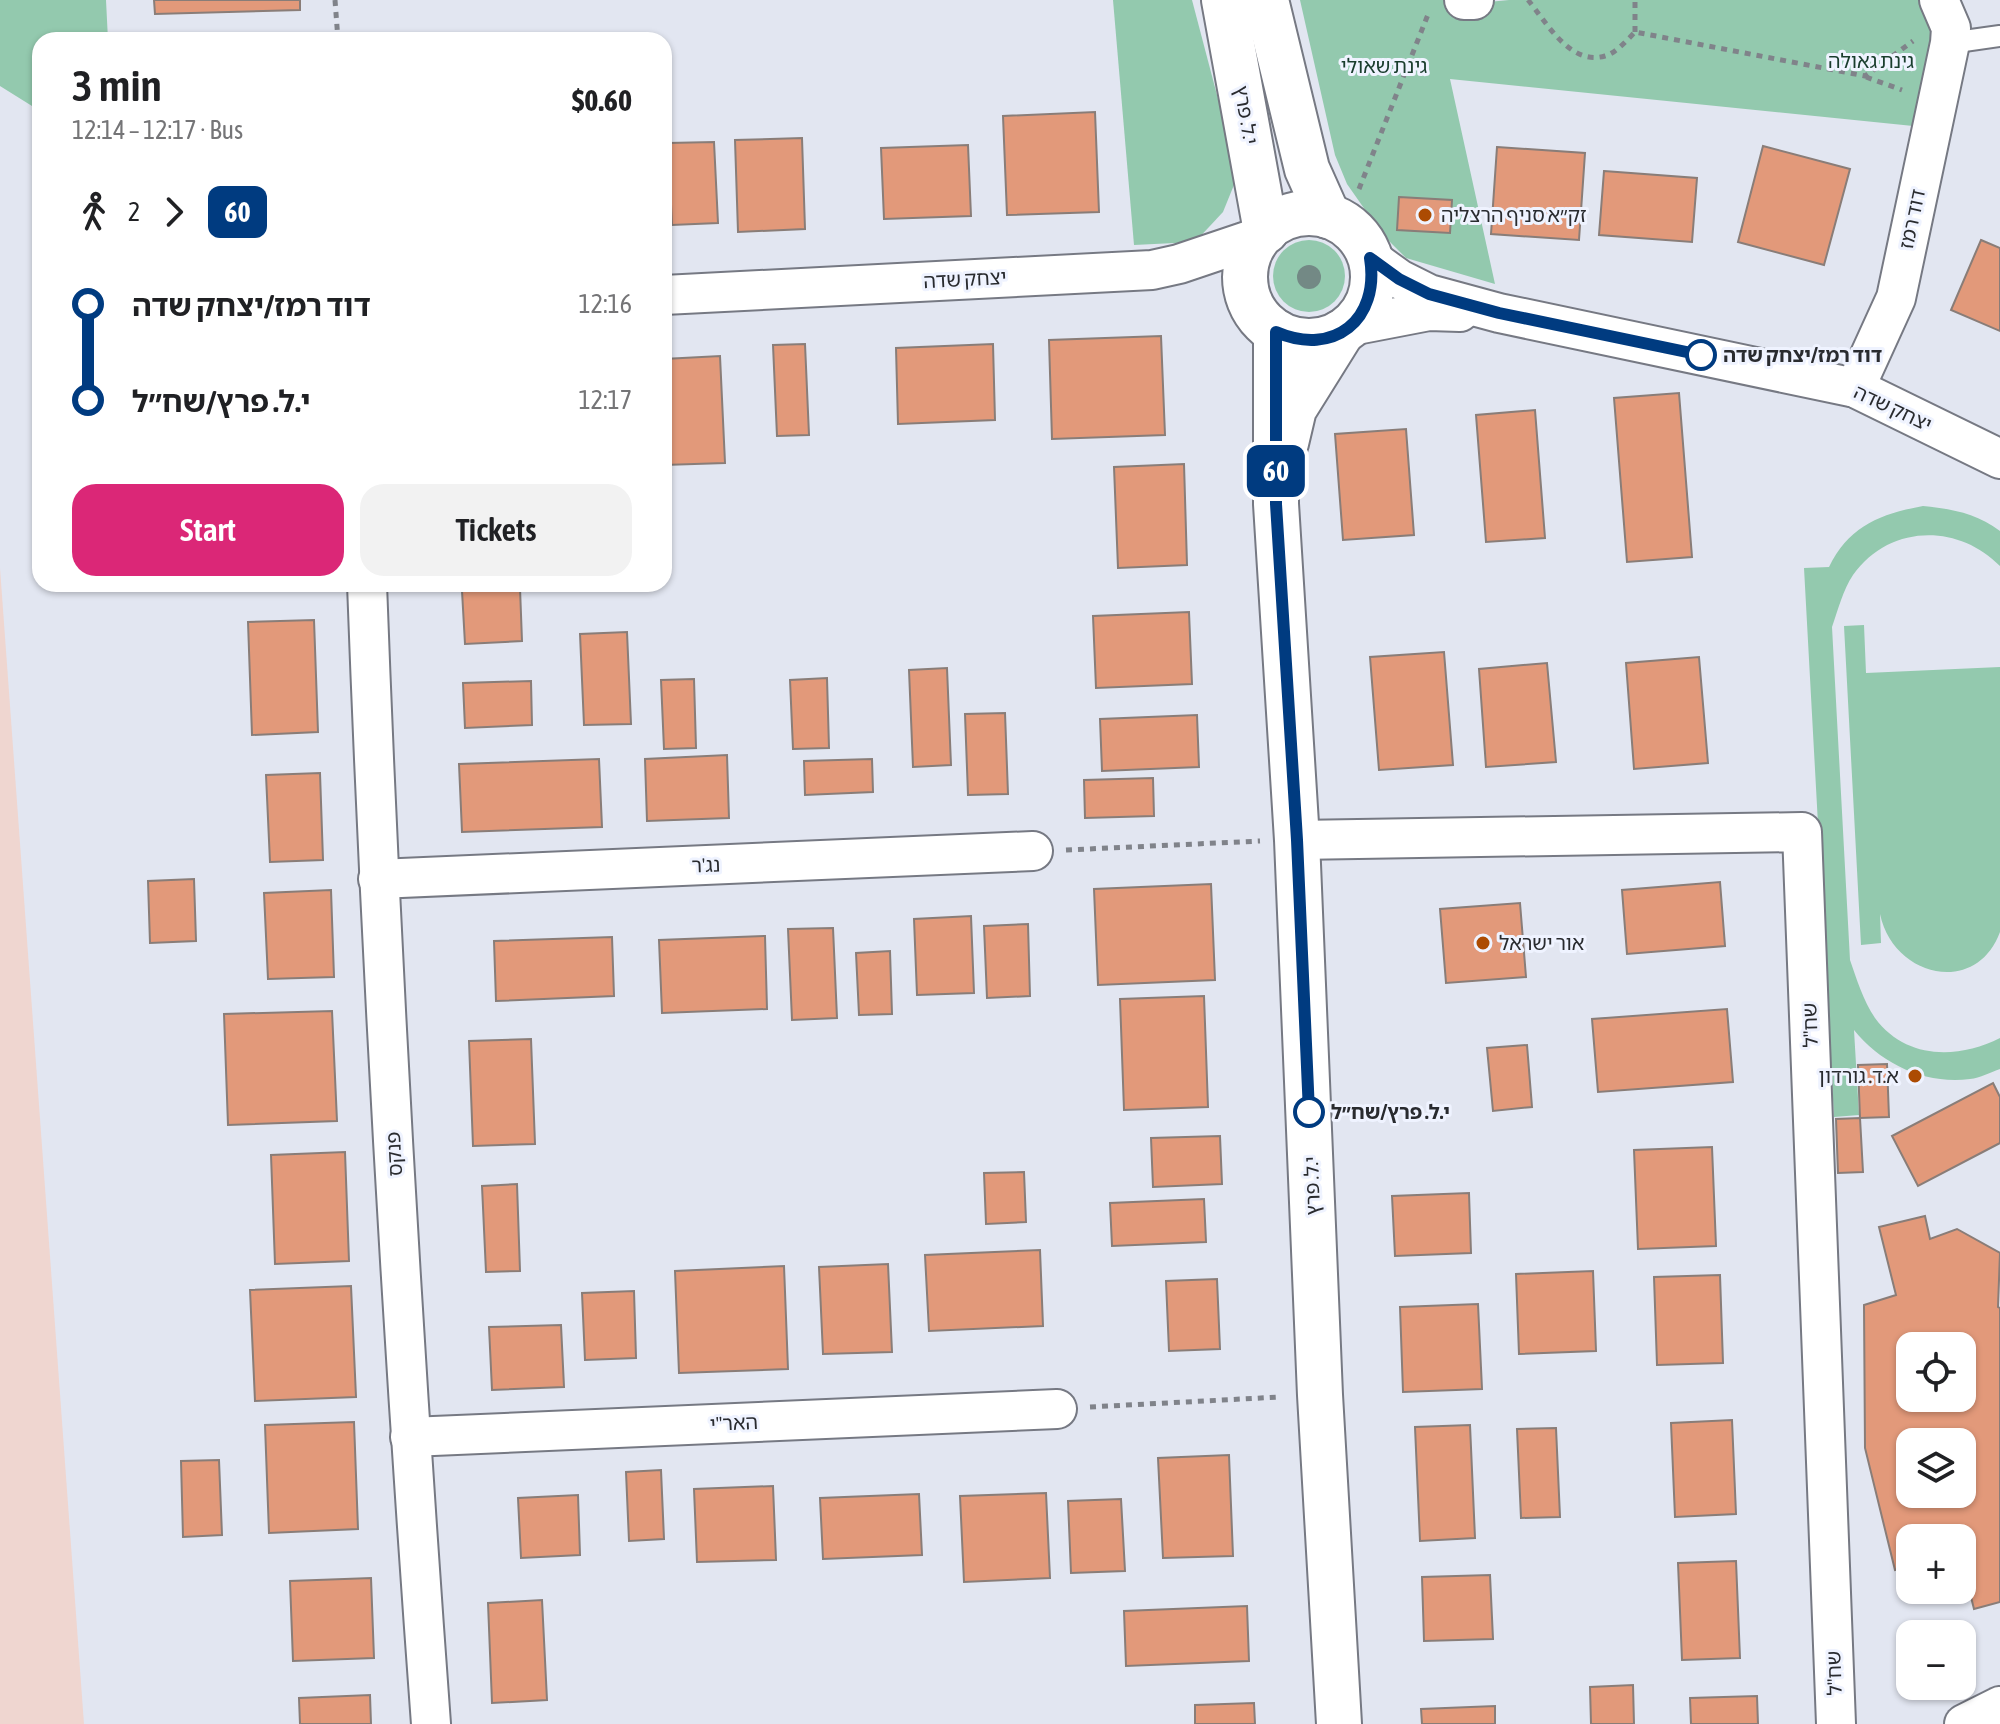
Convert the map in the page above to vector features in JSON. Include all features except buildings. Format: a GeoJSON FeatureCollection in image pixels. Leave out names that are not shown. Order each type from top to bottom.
{"type":"FeatureCollection","features":[{"type":"Feature","properties":{"kind":"street","name":"י.ל. פרץ"},"geometry":{"type":"LineString","coordinates":[[1224,0],[1264,233]]}},
{"type":"Feature","properties":{"kind":"street"},"geometry":{"type":"LineString","coordinates":[[1266,0],[1307,169],[1341,209],[1340,221],[1358,237],[1370,258],[1373,277],[1371,295],[1363,312],[1346,329],[1326,339],[1309,342],[1276,332],[1253,308],[1247,292],[1248,259],[1264,233],[1280,221],[1295,215],[1341,209]]}},
{"type":"Feature","properties":{"kind":"street"},"geometry":{"type":"LineString","coordinates":[[1464,0],[1474,0]]}},
{"type":"Feature","properties":{"kind":"street","name":"דוד רמז"},"geometry":{"type":"LineString","coordinates":[[1855,388],[1896,298],[1945,20]]}},
{"type":"Feature","properties":{"kind":"street","name":"יצחק שדה"},"geometry":{"type":"LineString","coordinates":[[672,295],[1152,270],[1179,264],[1264,233]]}},
{"type":"Feature","properties":{"kind":"street","name":"יצחק שדה"},"geometry":{"type":"LineString","coordinates":[[1370,258],[1399,279],[1429,294],[1499,313],[1855,388],[2000,459]]}},
{"type":"Feature","properties":{"kind":"street","name":"יצחק שדה"},"geometry":{"type":"LineString","coordinates":[[1346,329],[1429,311],[1499,313]]}},
{"type":"Feature","properties":{"kind":"street","name":"י.ל. פרץ"},"geometry":{"type":"LineString","coordinates":[[1276,504],[1294,409],[1346,329]]}},
{"type":"Feature","properties":{"kind":"street","name":"י.ל. פרץ"},"geometry":{"type":"LineString","coordinates":[[1276,332],[1276,504],[1297,840],[1320,1395],[1339,1724]]}},
{"type":"Feature","properties":{"kind":"street","name":"פנקס"},"geometry":{"type":"LineString","coordinates":[[367,592],[378,879],[410,1437],[431,1724]]}},
{"type":"Feature","properties":{"kind":"street","name":"שח\"ל"},"geometry":{"type":"LineString","coordinates":[[1297,840],[1802,832],[1836,1724]]}},
{"type":"Feature","properties":{"kind":"street","name":"נג'ר"},"geometry":{"type":"LineString","coordinates":[[378,879],[1033,851]]}},
{"type":"Feature","properties":{"kind":"street","name":"האר\"י"},"geometry":{"type":"LineString","coordinates":[[410,1437],[1057,1409]]}},
{"type":"Feature","properties":{"kind":"street"},"geometry":{"type":"LineString","coordinates":[[1964,1724],[2000,1706]]}},
{"type":"Feature","properties":{"kind":"lane"},"geometry":{"type":"LineString","coordinates":[[1945,20],[2000,36]]}},
{"type":"Feature","properties":{"kind":"path"},"geometry":{"type":"LineString","coordinates":[[335,0],[337,32]]}},
{"type":"Feature","properties":{"kind":"path"},"geometry":{"type":"LineString","coordinates":[[1341,209],[1434,0]]}},
{"type":"Feature","properties":{"kind":"path"},"geometry":{"type":"LineString","coordinates":[[1528,0],[1568,48],[1585,57],[1607,56],[1635,32],[1635,0]]}},
{"type":"Feature","properties":{"kind":"path"},"geometry":{"type":"LineString","coordinates":[[1635,32],[1865,76],[1945,20]]}},
{"type":"Feature","properties":{"kind":"path"},"geometry":{"type":"LineString","coordinates":[[1033,851],[1297,840]]}},
{"type":"Feature","properties":{"kind":"path"},"geometry":{"type":"LineString","coordinates":[[1057,1409],[1320,1395]]}},
{"type":"Feature","properties":{"kind":"shaded area"},"geometry":{"type":"Polygon","coordinates":[[[0,568],[84,1724],[0,1724],[0,568]]]}},
{"type":"Feature","properties":{"kind":"green space"},"geometry":{"type":"Polygon","coordinates":[[[0,0],[106,0],[108,32],[32,32],[32,106],[0,86],[0,0]]]}},
{"type":"Feature","properties":{"kind":"green space"},"geometry":{"type":"Polygon","coordinates":[[[1113,0],[1192,0],[1238,175],[1223,212],[1195,242],[1134,245],[1113,0]]]}},
{"type":"Feature","properties":{"kind":"green space"},"geometry":{"type":"Polygon","coordinates":[[[1300,0],[1458,0],[1467,4],[1509,0],[1930,0],[1938,10],[1923,127],[1450,79],[1495,284],[1406,258],[1382,234],[1347,184],[1335,155],[1300,0]]]}},
{"type":"Feature","properties":{"kind":"green space"},"geometry":{"type":"Polygon","coordinates":[[[1316,240],[1335,250],[1343,262],[1343,290],[1335,302],[1323,310],[1302,312],[1283,302],[1275,290],[1273,269],[1283,250],[1295,242],[1316,240]]]}},
{"type":"Feature","properties":{"kind":"green space"},"geometry":{"type":"Polygon","coordinates":[[[1923,506],[1963,513],[2000,531],[2000,566],[1964,542],[1924,535],[1904,538],[1868,558],[1853,575],[1844,594],[1832,627],[1850,960],[1867,1004],[1888,1032],[1902,1042],[1933,1052],[1967,1050],[2000,1038],[2000,1069],[1970,1079],[1937,1079],[1921,1075],[1877,1053],[1854,1030],[1859,1115],[1834,1117],[1804,568],[1829,567],[1846,541],[1867,524],[1893,513],[1923,506]]]}},
{"type":"Feature","properties":{"kind":"green space"},"geometry":{"type":"Polygon","coordinates":[[[1864,625],[1866,673],[2000,667],[2000,932],[1988,952],[1973,965],[1955,971],[1936,971],[1917,965],[1901,953],[1888,936],[1880,914],[1881,943],[1861,945],[1844,626],[1864,625]]]}},
{"type":"Feature","properties":{"kind":"bus line","name":"60"},"geometry":{"type":"LineString","coordinates":[[1309,1112],[1297,840],[1276,504],[1276,332],[1309,342],[1326,339],[1351,326],[1363,312],[1371,295],[1373,277],[1370,258],[1399,279],[1429,294],[1499,313],[1701,355]]}},
{"type":"Feature","properties":{"kind":"place","name":"זק״א סניף הרצליה"},"geometry":{"type":"Point","coordinates":[1425,215]}},
{"type":"Feature","properties":{"kind":"place","name":"דוד רמז/יצחק שדה"},"geometry":{"type":"Point","coordinates":[1701,355]}},
{"type":"Feature","properties":{"kind":"place","name":"אור ישראל"},"geometry":{"type":"Point","coordinates":[1483,943]}},
{"type":"Feature","properties":{"kind":"place","name":"א.ד. גורדון"},"geometry":{"type":"Point","coordinates":[1915,1076]}},
{"type":"Feature","properties":{"kind":"place","name":"י.ל. פרץ/שח״ל"},"geometry":{"type":"Point","coordinates":[1309,1112]}},
{"type":"Feature","properties":{"kind":"park label","name":"גינת גאולה"},"geometry":{"type":"Point","coordinates":[1871,61]}},
{"type":"Feature","properties":{"kind":"park label","name":"גינת שאולי"},"geometry":{"type":"Point","coordinates":[1384,66]}}]}
